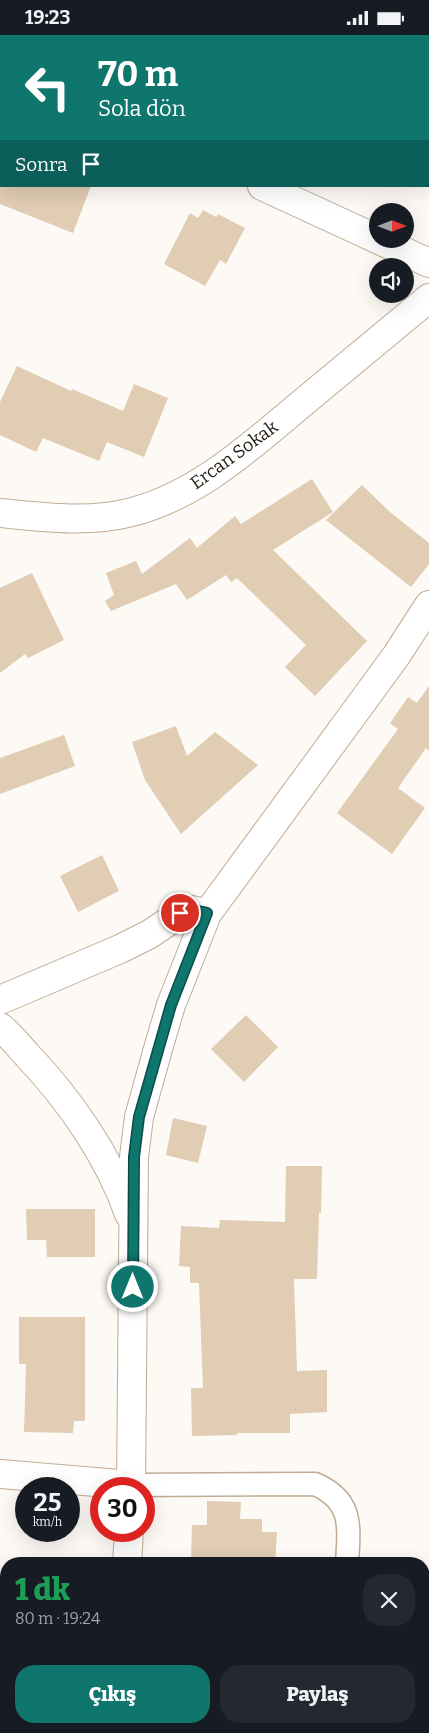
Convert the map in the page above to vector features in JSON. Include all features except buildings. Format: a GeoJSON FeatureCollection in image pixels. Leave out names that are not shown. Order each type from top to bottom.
{"type":"FeatureCollection","features":[{"type":"Feature","properties":{"kind":"street"},"geometry":{"type":"LineString","coordinates":[[264,187],[429,263]]}},
{"type":"Feature","properties":{"kind":"street","name":"Ercan Sokak"},"geometry":{"type":"LineString","coordinates":[[0,513],[54,518],[111,516],[144,509],[178,494],[201,482],[264,436],[429,299]]}},
{"type":"Feature","properties":{"kind":"street"},"geometry":{"type":"LineString","coordinates":[[131,1477],[134,1157],[139,1117],[171,1005],[207,913],[396,656],[429,605]]}},
{"type":"Feature","properties":{"kind":"street"},"geometry":{"type":"LineString","coordinates":[[0,1000],[120,949],[150,934],[180,913],[192,910],[207,913]]}},
{"type":"Feature","properties":{"kind":"street"},"geometry":{"type":"LineString","coordinates":[[0,1027],[39,1067],[83,1124],[116,1181],[134,1228]]}},
{"type":"Feature","properties":{"kind":"street"},"geometry":{"type":"LineString","coordinates":[[0,1474],[90,1483]]}},
{"type":"Feature","properties":{"kind":"street"},"geometry":{"type":"LineString","coordinates":[[127,1557],[128,1542]]}},
{"type":"Feature","properties":{"kind":"lane"},"geometry":{"type":"LineString","coordinates":[[155,1487],[315,1484],[328,1489],[338,1498],[346,1511],[349,1526],[347,1557]]}},
{"type":"Feature","properties":{"kind":"route"},"geometry":{"type":"LineString","coordinates":[[133,1287],[134,1157],[139,1117],[171,1005],[207,913],[192,910],[180,913]]}}]}
